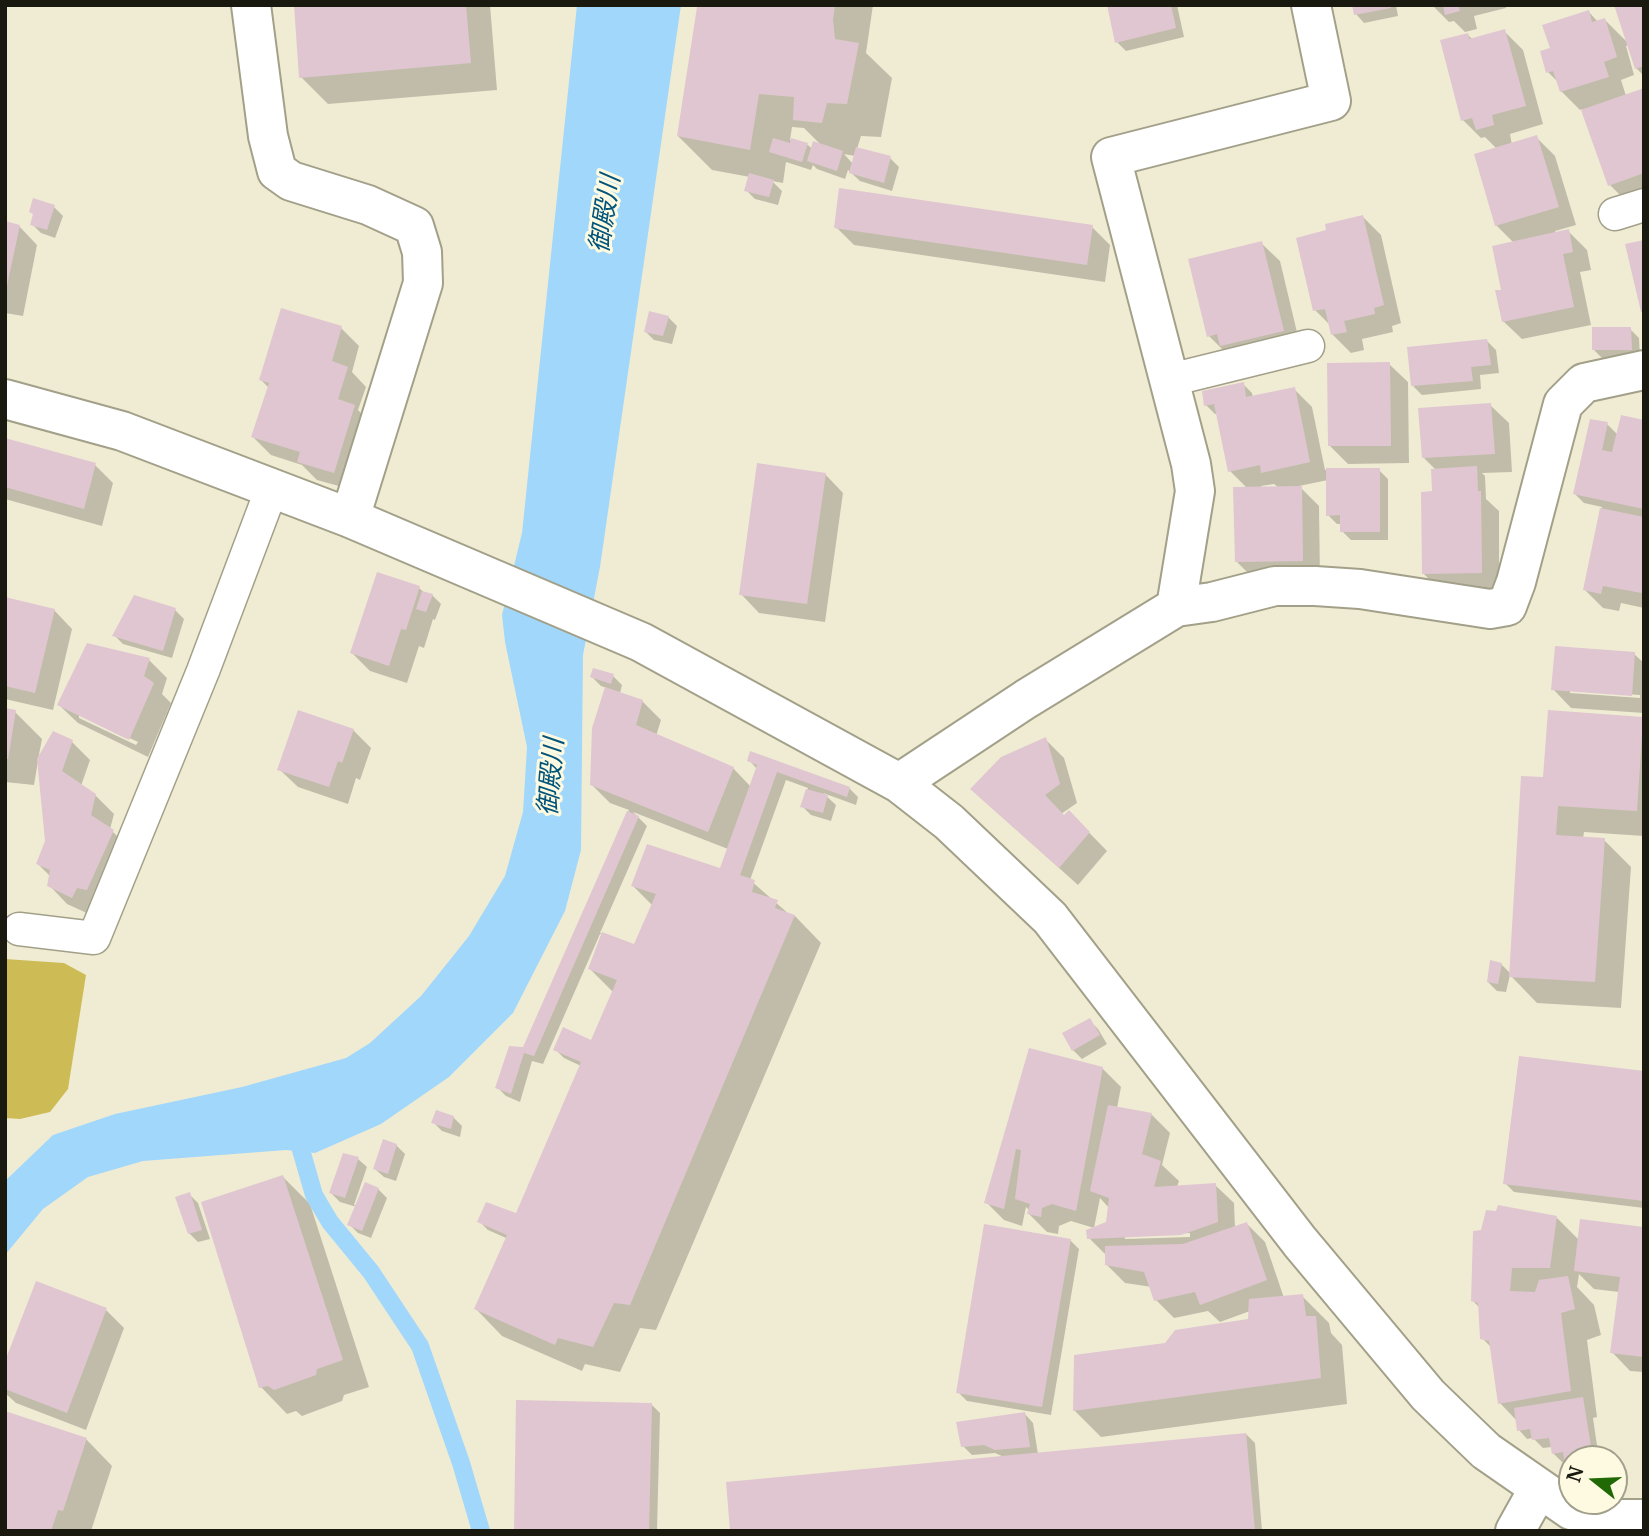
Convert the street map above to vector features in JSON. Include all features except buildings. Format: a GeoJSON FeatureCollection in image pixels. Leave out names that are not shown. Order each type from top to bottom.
{"type":"FeatureCollection","features":[{"type":"Feature","properties":{"kind":"street"},"geometry":{"type":"LineString","coordinates":[[251,5],[268,136],[277,171],[291,181],[368,205],[414,226],[422,251],[422,283],[350,518]]}},
{"type":"Feature","properties":{"kind":"street"},"geometry":{"type":"LineString","coordinates":[[1176,607],[1195,491],[1170,380],[1111,157],[1331,101],[1311,5]]}},
{"type":"Feature","properties":{"kind":"street"},"geometry":{"type":"LineString","coordinates":[[899,783],[1026,699],[1176,607],[1212,602],[1275,586],[1360,589],[1490,609],[1507,606],[1516,582],[1563,404],[1584,383],[1644,370]]}},
{"type":"Feature","properties":{"kind":"street"},"geometry":{"type":"LineString","coordinates":[[5,399],[122,431],[272,488],[350,518],[641,642],[899,783],[949,822],[1049,918],[1300,1242],[1428,1395],[1486,1451],[1571,1510],[1622,1523]]}},
{"type":"Feature","properties":{"kind":"street"},"geometry":{"type":"LineString","coordinates":[[1515,1531],[1539,1488]]}},
{"type":"Feature","properties":{"kind":"lane"},"geometry":{"type":"LineString","coordinates":[[1170,380],[1308,346]]}},
{"type":"Feature","properties":{"kind":"lane"},"geometry":{"type":"LineString","coordinates":[[19,929],[94,938],[203,671],[272,488]]}},
{"type":"Feature","properties":{"kind":"shaded area"},"geometry":{"type":"Polygon","coordinates":[[[5,959],[64,963],[86,975],[68,1089],[50,1112],[20,1119],[5,1118],[5,959]]]}},
{"type":"Feature","properties":{"kind":"water","name":"御殿川"},"geometry":{"type":"Polygon","coordinates":[[[577,5],[681,5],[600,567],[583,655],[581,850],[565,911],[513,1013],[449,1077],[381,1124],[315,1153],[286,1150],[143,1161],[88,1177],[43,1209],[5,1255],[5,1181],[53,1135],[115,1114],[242,1087],[346,1058],[370,1043],[421,996],[469,936],[505,876],[523,812],[527,747],[502,615],[522,533],[577,5]]]}},
{"type":"Feature","properties":{"kind":"waterway"},"geometry":{"type":"LineString","coordinates":[[295,1129],[314,1195],[330,1222],[371,1272],[420,1346],[461,1463],[481,1531]]}}]}
